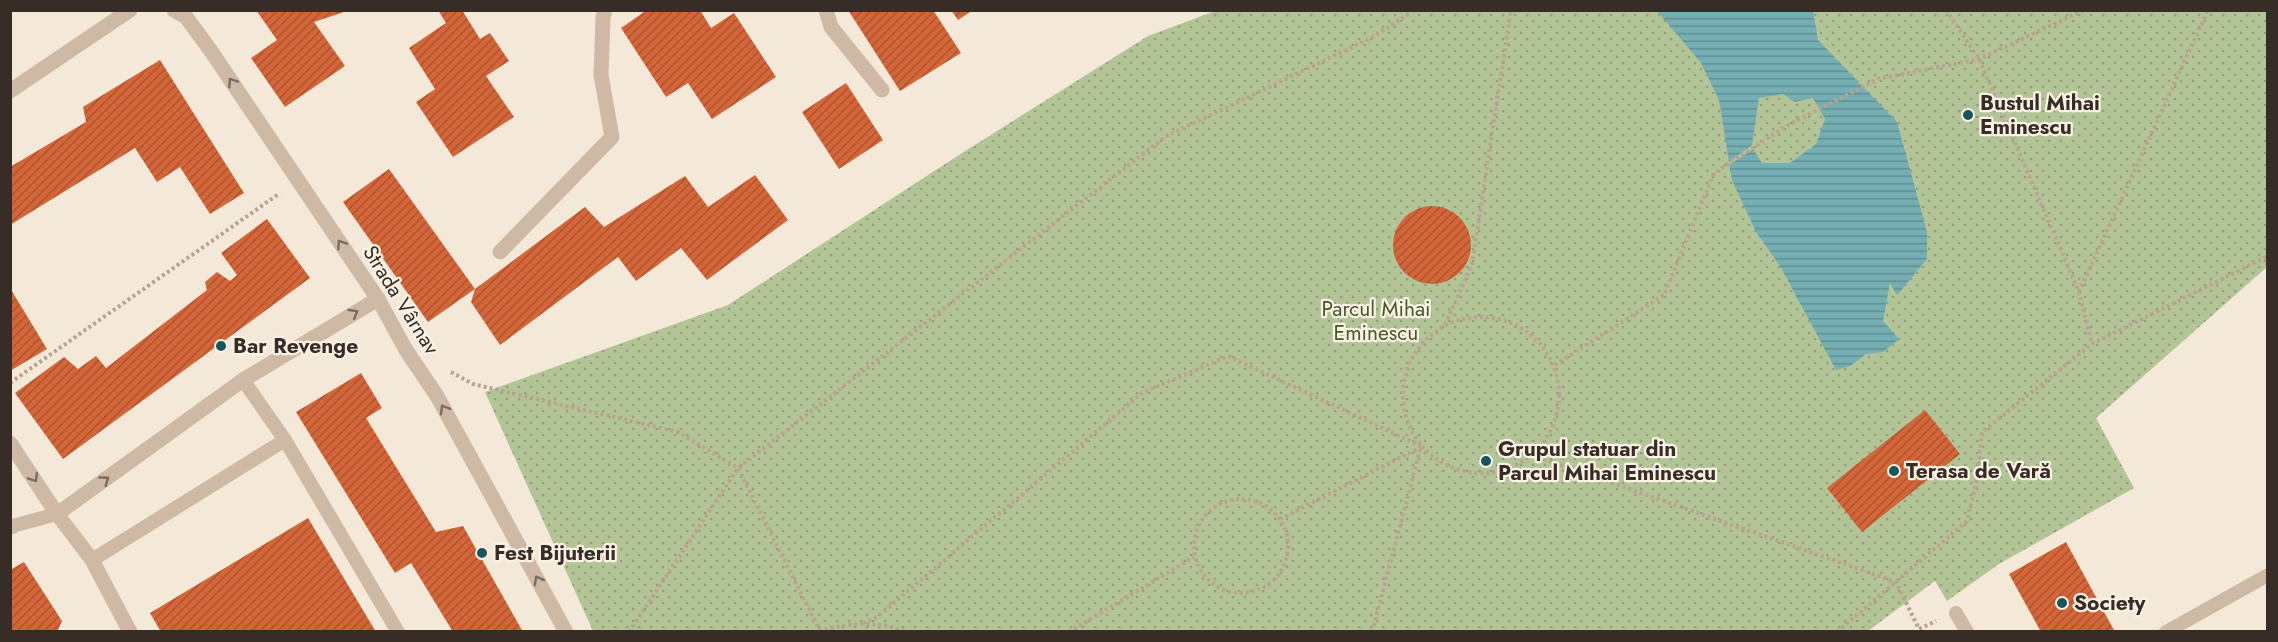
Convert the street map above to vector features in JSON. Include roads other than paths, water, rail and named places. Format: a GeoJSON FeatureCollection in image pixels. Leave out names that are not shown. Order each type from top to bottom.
{"type":"FeatureCollection","features":[{"type":"Feature","properties":{"kind":"street"},"geometry":{"type":"LineString","coordinates":[[10,91],[130,10]]}},
{"type":"Feature","properties":{"kind":"street","name":"Strada Vârnav"},"geometry":{"type":"LineString","coordinates":[[174,10],[186,17],[193,26],[378,299],[406,350],[449,416],[566,632]]}},
{"type":"Feature","properties":{"kind":"street"},"geometry":{"type":"LineString","coordinates":[[500,252],[612,137],[600,75],[605,10]]}},
{"type":"Feature","properties":{"kind":"street"},"geometry":{"type":"LineString","coordinates":[[826,10],[831,27],[882,90]]}},
{"type":"Feature","properties":{"kind":"street"},"geometry":{"type":"LineString","coordinates":[[57,514],[243,380],[378,299]]}},
{"type":"Feature","properties":{"kind":"street"},"geometry":{"type":"LineString","coordinates":[[10,442],[57,514],[92,560],[130,632]]}},
{"type":"Feature","properties":{"kind":"lane"},"geometry":{"type":"LineString","coordinates":[[243,380],[285,440],[398,632]]}},
{"type":"Feature","properties":{"kind":"lane"},"geometry":{"type":"LineString","coordinates":[[92,560],[285,440]]}},
{"type":"Feature","properties":{"kind":"lane"},"geometry":{"type":"LineString","coordinates":[[10,528],[57,514]]}},
{"type":"Feature","properties":{"kind":"lane"},"geometry":{"type":"LineString","coordinates":[[2166,632],[2268,575]]}},
{"type":"Feature","properties":{"kind":"lane"},"geometry":{"type":"LineString","coordinates":[[1956,612],[1967,632]]}},
{"type":"Feature","properties":{"kind":"water"},"geometry":{"type":"Polygon","coordinates":[[[1657,11],[1813,11],[1818,40],[1897,122],[1927,232],[1927,259],[1897,295],[1890,283],[1883,321],[1899,339],[1883,352],[1866,354],[1850,366],[1836,370],[1780,266],[1756,232],[1732,180],[1729,165],[1753,149],[1762,163],[1790,163],[1816,144],[1825,119],[1813,98],[1795,102],[1783,94],[1759,98],[1752,145],[1729,162],[1719,100],[1701,63],[1657,11]]]}},
{"type":"Feature","properties":{"kind":"place","name":"Bustul Mihai Eminescu"},"geometry":{"type":"Point","coordinates":[1968,115]}},
{"type":"Feature","properties":{"kind":"place","name":"Bar Revenge"},"geometry":{"type":"Point","coordinates":[221,346]}},
{"type":"Feature","properties":{"kind":"place","name":"Grupul statuar din Parcul Mihai Eminescu"},"geometry":{"type":"Point","coordinates":[1486,461]}},
{"type":"Feature","properties":{"kind":"place","name":"Terasa de Vară"},"geometry":{"type":"Point","coordinates":[1894,471]}},
{"type":"Feature","properties":{"kind":"place","name":"Fest Bijuterii"},"geometry":{"type":"Point","coordinates":[482,553]}},
{"type":"Feature","properties":{"kind":"place","name":"Society"},"geometry":{"type":"Point","coordinates":[2062,603]}},
{"type":"Feature","properties":{"kind":"park label","name":"Parcul Mihai Eminescu"},"geometry":{"type":"Point","coordinates":[1376,321]}}]}
